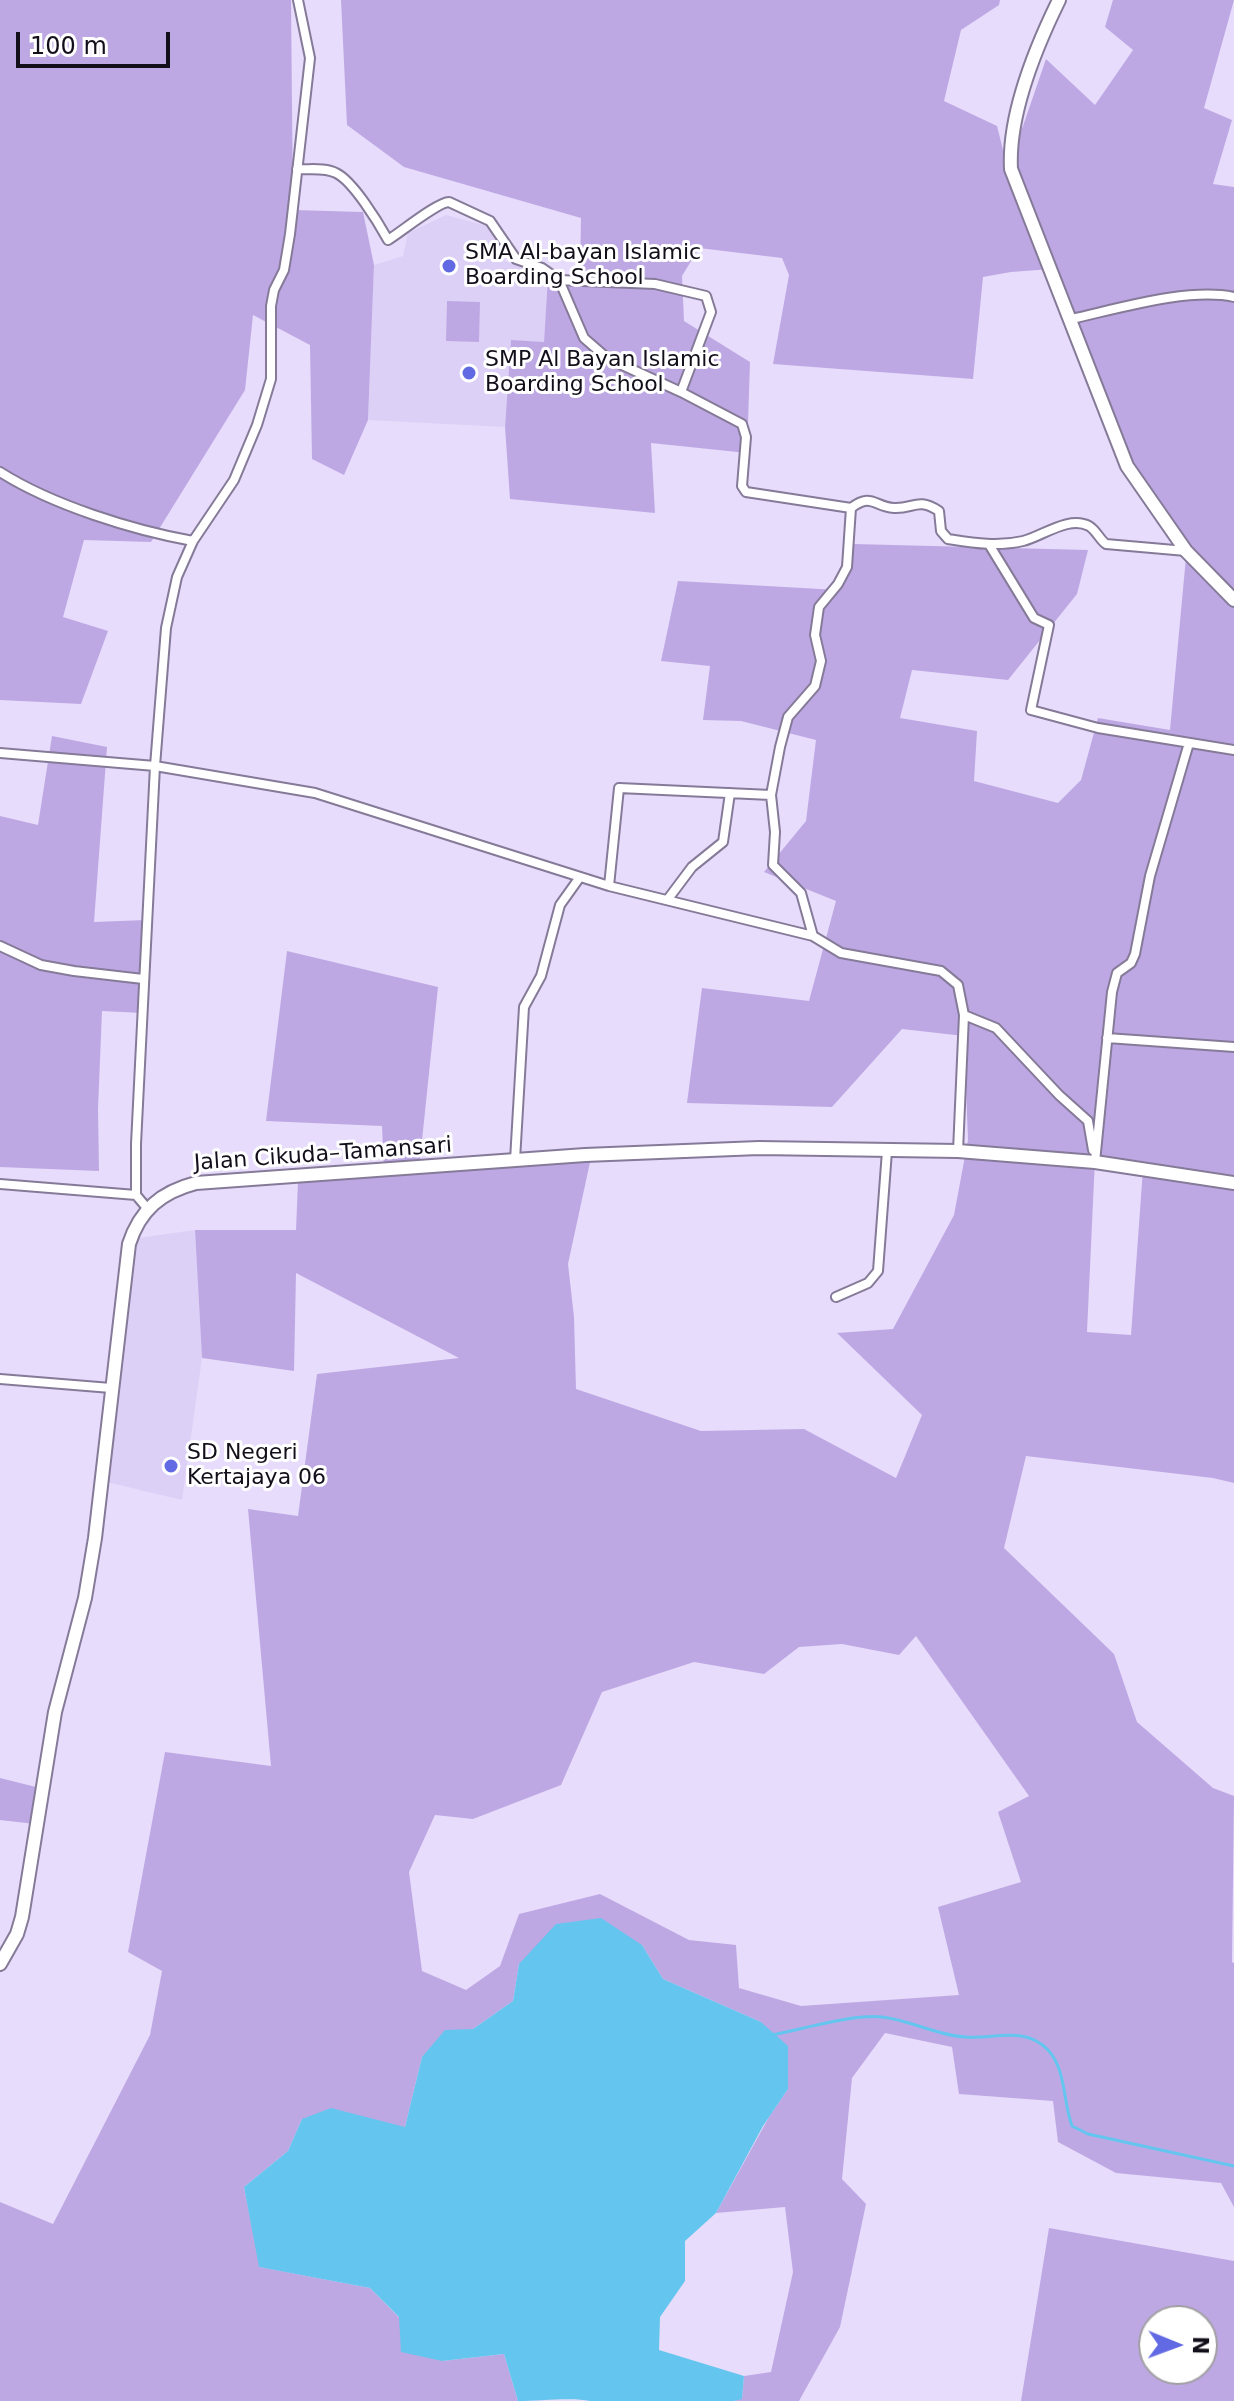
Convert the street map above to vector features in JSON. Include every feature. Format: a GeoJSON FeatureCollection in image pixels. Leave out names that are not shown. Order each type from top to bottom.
{"type":"FeatureCollection","features":[{"type":"Feature","properties":{"kind":"street"},"geometry":{"type":"LineString","coordinates":[[0,1964],[17,1934],[22,1917],[55,1712],[85,1598],[95,1538],[127,1254],[135,1226],[147,1208],[136,1195],[136,1144],[155,766],[169,607],[177,577],[193,541],[234,480],[268,396],[273,349],[271,306],[274,290],[284,270],[310,58],[298,0]]}},
{"type":"Feature","properties":{"kind":"street"},"geometry":{"type":"LineString","coordinates":[[1059,0],[1036,54],[1014,126],[1010,148],[1011,169],[1127,466],[1186,551],[1234,600]]}},
{"type":"Feature","properties":{"kind":"street"},"geometry":{"type":"LineString","coordinates":[[297,169],[339,174],[370,210],[388,240],[415,224],[442,202],[449,202],[490,221],[516,259],[542,268],[559,280],[584,338],[607,358],[731,416],[745,429],[742,486],[746,492],[851,508],[861,500],[871,500],[890,508],[915,503],[931,506],[939,511],[941,531],[948,539],[990,546],[1026,541],[1051,528],[1081,524],[1091,527],[1106,544],[1186,551]]}},
{"type":"Feature","properties":{"kind":"street"},"geometry":{"type":"LineString","coordinates":[[559,280],[655,284],[706,296],[711,312],[681,392]]}},
{"type":"Feature","properties":{"kind":"street"},"geometry":{"type":"LineString","coordinates":[[1071,319],[1156,300],[1219,293],[1234,297]]}},
{"type":"Feature","properties":{"kind":"street"},"geometry":{"type":"LineString","coordinates":[[0,472],[43,496],[124,523],[193,541]]}},
{"type":"Feature","properties":{"kind":"street"},"geometry":{"type":"LineString","coordinates":[[813,936],[801,893],[773,865],[775,832],[771,795],[788,717],[815,686],[821,661],[815,635],[819,607],[847,567],[851,508]]}},
{"type":"Feature","properties":{"kind":"street"},"geometry":{"type":"LineString","coordinates":[[990,546],[1034,618],[1049,625],[1031,710],[1098,728],[1234,750]]}},
{"type":"Feature","properties":{"kind":"street"},"geometry":{"type":"LineString","coordinates":[[1095,1162],[1112,992],[1117,973],[1131,963],[1135,954],[1150,876],[1189,743]]}},
{"type":"Feature","properties":{"kind":"street"},"geometry":{"type":"LineString","coordinates":[[0,753],[155,766],[315,793],[609,886],[813,936],[841,953],[941,971],[958,985],[964,1015],[958,1151]]}},
{"type":"Feature","properties":{"kind":"street"},"geometry":{"type":"LineString","coordinates":[[609,886],[619,788],[771,795]]}},
{"type":"Feature","properties":{"kind":"street"},"geometry":{"type":"LineString","coordinates":[[668,899],[692,867],[723,842],[730,793]]}},
{"type":"Feature","properties":{"kind":"street"},"geometry":{"type":"LineString","coordinates":[[515,1160],[524,1007],[541,976],[560,905],[580,877]]}},
{"type":"Feature","properties":{"kind":"street"},"geometry":{"type":"LineString","coordinates":[[0,946],[41,965],[143,979]]}},
{"type":"Feature","properties":{"kind":"street"},"geometry":{"type":"LineString","coordinates":[[964,1015],[996,1028],[1088,1121],[1095,1162]]}},
{"type":"Feature","properties":{"kind":"street"},"geometry":{"type":"LineString","coordinates":[[1107,1038],[1234,1047]]}},
{"type":"Feature","properties":{"kind":"street","name":"Jalan Cikuda–Tamansari"},"geometry":{"type":"LineString","coordinates":[[147,1208],[163,1195],[196,1183],[515,1160],[759,1148],[958,1151],[1095,1162],[1234,1183]]}},
{"type":"Feature","properties":{"kind":"street"},"geometry":{"type":"LineString","coordinates":[[836,1297],[868,1283],[878,1271],[887,1151]]}},
{"type":"Feature","properties":{"kind":"street"},"geometry":{"type":"LineString","coordinates":[[0,1184],[136,1195]]}},
{"type":"Feature","properties":{"kind":"street"},"geometry":{"type":"LineString","coordinates":[[0,1379],[111,1388]]}},
{"type":"Feature","properties":{"kind":"shaded area"},"geometry":{"type":"Polygon","coordinates":[[[0,0],[291,0],[293,210],[363,212],[374,265],[368,420],[344,475],[312,459],[310,345],[253,315],[245,390],[151,542],[84,540],[63,617],[108,631],[81,704],[0,700],[0,0]]]}},
{"type":"Feature","properties":{"kind":"shaded area"},"geometry":{"type":"Polygon","coordinates":[[[341,0],[1000,0],[999,5],[961,30],[944,101],[997,126],[1006,162],[1023,126],[1046,59],[1095,105],[1133,50],[1105,27],[1113,0],[1234,0],[1204,108],[1232,120],[1213,184],[1234,187],[1234,1483],[1026,1456],[1004,1548],[1114,1654],[1137,1722],[1213,1788],[1234,1796],[1234,2207],[1221,2183],[1116,2173],[1058,2142],[1053,2101],[959,2094],[952,2047],[885,2033],[852,2078],[842,2179],[866,2204],[840,2327],[799,2401],[734,2401],[742,2398],[744,2376],[771,2372],[793,2272],[785,2207],[716,2213],[788,2089],[761,2022],[663,1979],[642,1945],[519,1964],[513,2001],[473,2029],[422,2057],[405,2127],[302,2119],[288,2151],[244,2187],[260,2267],[370,2288],[442,2361],[504,2354],[518,2401],[0,2401],[0,2202],[53,2224],[150,2035],[162,1971],[128,1952],[165,1752],[271,1766],[248,1509],[298,1516],[317,1374],[459,1358],[296,1273],[294,1371],[202,1358],[195,1230],[296,1230],[298,1181],[384,1172],[382,1126],[266,1121],[287,951],[438,987],[419,1169],[592,1153],[568,1264],[574,1317],[576,1389],[701,1431],[804,1429],[896,1478],[922,1415],[837,1333],[893,1329],[954,1215],[968,1140],[964,1036],[902,1029],[832,1107],[687,1103],[702,988],[809,1001],[836,901],[764,872],[806,821],[816,740],[741,721],[703,720],[710,666],[661,661],[678,581],[838,590],[854,544],[1088,550],[1077,594],[1008,680],[912,670],[900,718],[977,731],[974,781],[1058,803],[1081,780],[1098,718],[1170,730],[1187,546],[1124,461],[1051,269],[983,277],[973,379],[773,364],[789,275],[782,258],[699,248],[682,276],[684,321],[750,362],[747,453],[651,443],[655,513],[510,499],[505,427],[511,340],[544,342],[548,276],[580,275],[581,218],[404,167],[347,125],[341,0]],[[1095,1159],[1087,1332],[1131,1335],[1143,1169],[1095,1159]],[[916,1636],[899,1655],[842,1644],[799,1647],[764,1674],[694,1662],[602,1692],[561,1785],[473,1819],[435,1815],[409,1872],[422,1971],[466,1990],[500,1966],[519,1914],[600,1894],[689,1940],[736,1945],[739,1988],[801,2006],[959,1995],[938,1907],[1021,1882],[998,1812],[1029,1796],[916,1636]]]}},
{"type":"Feature","properties":{"kind":"shaded area"},"geometry":{"type":"Polygon","coordinates":[[[446,215],[491,227],[505,261],[548,276],[544,342],[511,341],[505,427],[368,420],[374,265],[403,256],[408,233],[446,215]]]}},
{"type":"Feature","properties":{"kind":"shaded area"},"geometry":{"type":"Polygon","coordinates":[[[447,301],[480,302],[479,342],[446,341],[447,301]]]}},
{"type":"Feature","properties":{"kind":"shaded area"},"geometry":{"type":"Polygon","coordinates":[[[52,736],[107,747],[94,922],[146,920],[143,1013],[102,1011],[99,1171],[0,1167],[0,816],[38,825],[52,736]]]}},
{"type":"Feature","properties":{"kind":"shaded area"},"geometry":{"type":"Polygon","coordinates":[[[195,1230],[202,1358],[182,1500],[107,1482],[138,1238],[195,1230]]]}},
{"type":"Feature","properties":{"kind":"shaded area"},"geometry":{"type":"Polygon","coordinates":[[[0,1778],[40,1788],[35,1824],[0,1820],[0,1778]]]}},
{"type":"Feature","properties":{"kind":"shaded area"},"geometry":{"type":"Polygon","coordinates":[[[1049,2228],[1234,2261],[1234,2401],[1021,2401],[1049,2228]]]}},
{"type":"Feature","properties":{"kind":"water"},"geometry":{"type":"Polygon","coordinates":[[[601,1918],[642,1945],[663,1979],[761,2022],[788,2046],[788,2089],[763,2126],[716,2213],[685,2241],[685,2281],[660,2317],[659,2350],[744,2376],[742,2399],[518,2401],[504,2354],[442,2361],[401,2352],[399,2317],[370,2288],[259,2267],[244,2187],[288,2151],[302,2119],[331,2108],[405,2127],[422,2057],[445,2030],[473,2029],[513,2001],[519,1964],[556,1924],[601,1918]]]}},
{"type":"Feature","properties":{"kind":"waterway"},"geometry":{"type":"LineString","coordinates":[[772,2035],[842,2020],[882,2017],[956,2036],[1009,2035],[1030,2038],[1054,2058],[1072,2126],[1088,2134],[1234,2166]]}},
{"type":"Feature","properties":{"kind":"place","name":"SMA Al-bayan Islamic Boarding School"},"geometry":{"type":"Point","coordinates":[449,266]}},
{"type":"Feature","properties":{"kind":"place","name":"SMP Al Bayan Islamic Boarding School"},"geometry":{"type":"Point","coordinates":[469,373]}},
{"type":"Feature","properties":{"kind":"place","name":"SD Negeri Kertajaya 06"},"geometry":{"type":"Point","coordinates":[171,1466]}}]}
